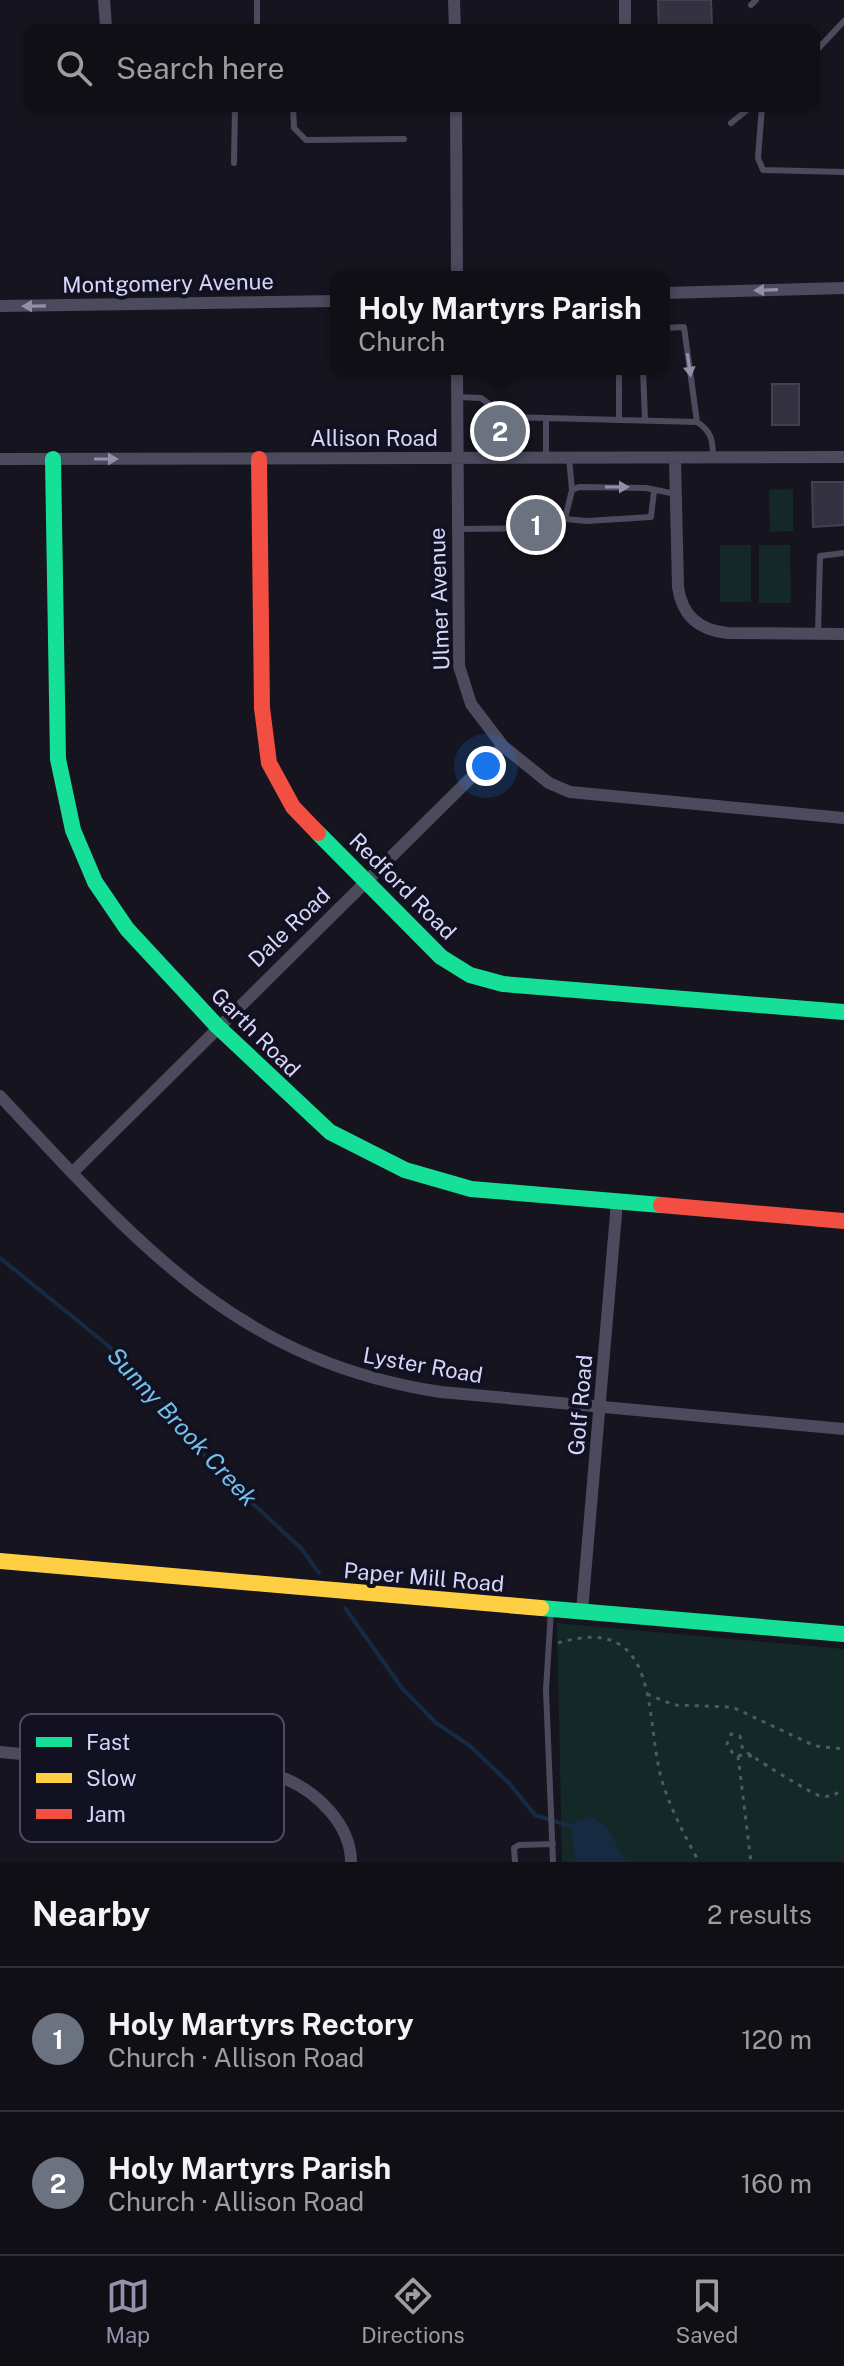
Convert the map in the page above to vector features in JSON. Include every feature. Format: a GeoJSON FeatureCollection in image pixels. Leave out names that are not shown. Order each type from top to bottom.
{"type":"FeatureCollection","features":[{"type":"Feature","properties":{"kind":"street"},"geometry":{"type":"LineString","coordinates":[[104,0],[106,24]]}},
{"type":"Feature","properties":{"kind":"street"},"geometry":{"type":"LineString","coordinates":[[454,0],[455,24]]}},
{"type":"Feature","properties":{"kind":"street"},"geometry":{"type":"LineString","coordinates":[[625,0],[625,24]]}},
{"type":"Feature","properties":{"kind":"street"},"geometry":{"type":"LineString","coordinates":[[456,112],[457,271]]}},
{"type":"Feature","properties":{"kind":"street"},"geometry":{"type":"LineString","coordinates":[[670,293],[844,288]]}},
{"type":"Feature","properties":{"kind":"street","name":"Montgomery Avenue"},"geometry":{"type":"LineString","coordinates":[[0,306],[330,301]]}},
{"type":"Feature","properties":{"kind":"street","name":"Ulmer Avenue"},"geometry":{"type":"LineString","coordinates":[[457,375],[459,666],[471,704],[503,746],[549,783],[579,794],[844,818]]}},
{"type":"Feature","properties":{"kind":"street","name":"Allison Road"},"geometry":{"type":"LineString","coordinates":[[0,459],[844,457]]}},
{"type":"Feature","properties":{"kind":"street","name":"Garth Road"},"geometry":{"type":"LineString","coordinates":[[53,459],[58,759],[73,830],[95,882],[127,929],[217,1026],[311,1118],[378,1159],[433,1180],[471,1189],[844,1221]]}},
{"type":"Feature","properties":{"kind":"street","name":"Redford Road"},"geometry":{"type":"LineString","coordinates":[[259,459],[262,708],[269,763],[293,807],[441,957],[484,981],[844,1012]]}},
{"type":"Feature","properties":{"kind":"street"},"geometry":{"type":"LineString","coordinates":[[675,459],[679,600],[693,621],[710,631],[727,633],[844,634]]}},
{"type":"Feature","properties":{"kind":"street","name":"Dale Road"},"geometry":{"type":"LineString","coordinates":[[72,1173],[503,746]]}},
{"type":"Feature","properties":{"kind":"street","name":"Lyster Road"},"geometry":{"type":"LineString","coordinates":[[0,1096],[72,1173],[186,1283],[231,1316],[289,1349],[325,1364],[403,1387],[844,1429]]}},
{"type":"Feature","properties":{"kind":"street","name":"Golf Road"},"geometry":{"type":"LineString","coordinates":[[582,1611],[617,1202]]}},
{"type":"Feature","properties":{"kind":"street","name":"Paper Mill Road"},"geometry":{"type":"LineString","coordinates":[[0,1561],[844,1634]]}},
{"type":"Feature","properties":{"kind":"street"},"geometry":{"type":"LineString","coordinates":[[0,1752],[20,1754]]}},
{"type":"Feature","properties":{"kind":"street"},"geometry":{"type":"LineString","coordinates":[[284,1779],[300,1785],[329,1811],[348,1843],[351,1862]]}},
{"type":"Feature","properties":{"kind":"lane"},"geometry":{"type":"LineString","coordinates":[[257,0],[257,24]]}},
{"type":"Feature","properties":{"kind":"lane"},"geometry":{"type":"LineString","coordinates":[[820,47],[844,21]]}},
{"type":"Feature","properties":{"kind":"lane"},"geometry":{"type":"LineString","coordinates":[[234,163],[235,112]]}},
{"type":"Feature","properties":{"kind":"lane"},"geometry":{"type":"LineString","coordinates":[[293,112],[294,128],[306,140],[404,139]]}},
{"type":"Feature","properties":{"kind":"lane"},"geometry":{"type":"LineString","coordinates":[[731,123],[745,112]]}},
{"type":"Feature","properties":{"kind":"lane"},"geometry":{"type":"LineString","coordinates":[[762,112],[758,158],[763,170],[844,172]]}},
{"type":"Feature","properties":{"kind":"lane"},"geometry":{"type":"LineString","coordinates":[[670,328],[684,327],[697,422]]}},
{"type":"Feature","properties":{"kind":"lane"},"geometry":{"type":"LineString","coordinates":[[619,375],[619,419]]}},
{"type":"Feature","properties":{"kind":"lane"},"geometry":{"type":"LineString","coordinates":[[643,375],[645,420]]}},
{"type":"Feature","properties":{"kind":"lane"},"geometry":{"type":"LineString","coordinates":[[457,397],[481,398],[506,417],[697,422],[707,428],[713,442],[713,459]]}},
{"type":"Feature","properties":{"kind":"lane"},"geometry":{"type":"LineString","coordinates":[[546,418],[546,458]]}},
{"type":"Feature","properties":{"kind":"lane"},"geometry":{"type":"LineString","coordinates":[[457,529],[551,528],[565,519],[576,489],[569,458]]}},
{"type":"Feature","properties":{"kind":"lane"},"geometry":{"type":"LineString","coordinates":[[576,489],[676,494]]}},
{"type":"Feature","properties":{"kind":"lane"},"geometry":{"type":"LineString","coordinates":[[565,519],[587,521],[651,517],[654,491]]}},
{"type":"Feature","properties":{"kind":"lane"},"geometry":{"type":"LineString","coordinates":[[818,633],[820,556],[844,553]]}},
{"type":"Feature","properties":{"kind":"lane"},"geometry":{"type":"LineString","coordinates":[[551,1609],[546,1690],[553,1862]]}},
{"type":"Feature","properties":{"kind":"lane"},"geometry":{"type":"LineString","coordinates":[[515,1862],[514,1848],[519,1845],[553,1844]]}},
{"type":"Feature","properties":{"kind":"path"},"geometry":{"type":"LineString","coordinates":[[549,1646],[585,1637],[606,1638],[638,1661],[647,1694],[662,1783],[679,1829],[699,1862]]}},
{"type":"Feature","properties":{"kind":"path"},"geometry":{"type":"LineString","coordinates":[[647,1694],[674,1705],[732,1707],[815,1746],[844,1749]]}},
{"type":"Feature","properties":{"kind":"path"},"geometry":{"type":"LineString","coordinates":[[751,1862],[738,1756],[727,1744],[731,1734],[740,1736],[743,1749],[752,1756],[781,1771],[815,1796],[829,1797],[844,1790]]}},
{"type":"Feature","properties":{"kind":"path"},"geometry":{"type":"LineString","coordinates":[[738,1756],[752,1756]]}},
{"type":"Feature","properties":{"kind":"green space"},"geometry":{"type":"Polygon","coordinates":[[[793,489],[793,531],[770,532],[769,490],[793,489]]]}},
{"type":"Feature","properties":{"kind":"green space"},"geometry":{"type":"Polygon","coordinates":[[[720,545],[751,545],[751,602],[720,602],[720,545]]]}},
{"type":"Feature","properties":{"kind":"green space"},"geometry":{"type":"Polygon","coordinates":[[[759,545],[790,545],[791,603],[759,603],[759,545]]]}},
{"type":"Feature","properties":{"kind":"green space"},"geometry":{"type":"Polygon","coordinates":[[[557,1623],[844,1649],[844,1862],[562,1862],[557,1623]]]}},
{"type":"Feature","properties":{"kind":"water"},"geometry":{"type":"Polygon","coordinates":[[[589,1816],[606,1826],[626,1862],[576,1862],[571,1829],[574,1822],[589,1816]]]}},
{"type":"Feature","properties":{"kind":"building"},"geometry":{"type":"Polygon","coordinates":[[[658,0],[711,0],[712,24],[659,24],[658,0]]]}},
{"type":"Feature","properties":{"kind":"building"},"geometry":{"type":"Polygon","coordinates":[[[772,384],[799,384],[799,425],[772,425],[772,384]]]}},
{"type":"Feature","properties":{"kind":"building"},"geometry":{"type":"Polygon","coordinates":[[[812,482],[844,482],[844,525],[813,527],[812,482]]]}},
{"type":"Feature","properties":{"kind":"waterway","name":"Sunny Brook Creek"},"geometry":{"type":"LineString","coordinates":[[0,1258],[105,1343],[148,1385],[216,1470],[301,1548],[319,1573]]}},
{"type":"Feature","properties":{"kind":"waterway","name":"Sunny Brook Creek"},"geometry":{"type":"LineString","coordinates":[[345,1608],[402,1688],[435,1722],[470,1746],[510,1784],[535,1815],[573,1827]]}},
{"type":"Feature","properties":{"kind":"traffic: fast"},"geometry":{"type":"LineString","coordinates":[[53,459],[58,759],[73,830],[95,882],[127,929],[217,1026],[330,1132],[405,1170],[471,1189],[661,1205]]}},
{"type":"Feature","properties":{"kind":"traffic: fast"},"geometry":{"type":"LineString","coordinates":[[318,833],[441,957],[470,975],[503,984],[844,1012]]}},
{"type":"Feature","properties":{"kind":"traffic: fast"},"geometry":{"type":"LineString","coordinates":[[541,1608],[844,1634]]}},
{"type":"Feature","properties":{"kind":"traffic: slow"},"geometry":{"type":"LineString","coordinates":[[0,1561],[541,1608]]}},
{"type":"Feature","properties":{"kind":"traffic: jam"},"geometry":{"type":"LineString","coordinates":[[259,459],[262,708],[269,763],[293,807],[318,833]]}},
{"type":"Feature","properties":{"kind":"traffic: jam"},"geometry":{"type":"LineString","coordinates":[[661,1205],[844,1221]]}},
{"type":"Feature","properties":{"kind":"place","name":"Holy Martyrs Parish"},"geometry":{"type":"Point","coordinates":[500,431]}},
{"type":"Feature","properties":{"kind":"place","name":"Holy Martyrs Rectory"},"geometry":{"type":"Point","coordinates":[536,525]}}]}
